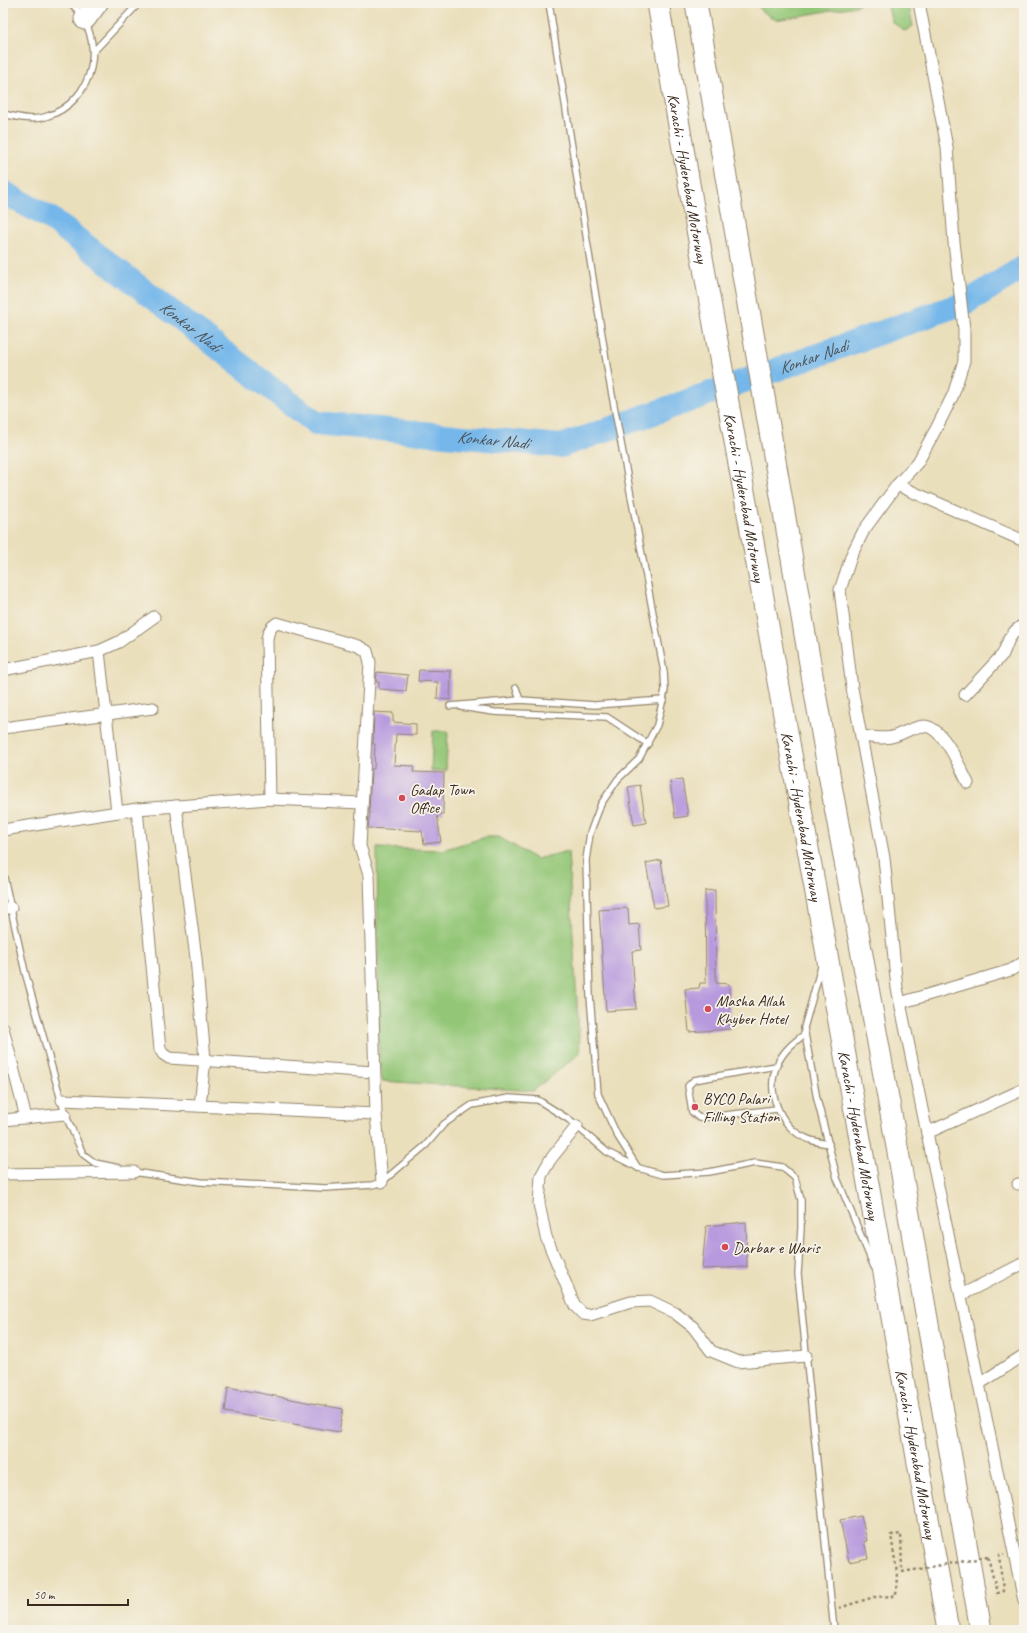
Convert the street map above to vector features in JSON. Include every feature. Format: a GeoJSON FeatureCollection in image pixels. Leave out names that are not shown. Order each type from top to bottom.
{"type":"FeatureCollection","features":[{"type":"Feature","properties":{"kind":"highway","name":"Karachi - Hyderabad Motorway"},"geometry":{"type":"LineString","coordinates":[[658,3],[750,528],[948,1630]]}},
{"type":"Feature","properties":{"kind":"highway","name":"Karachi - Hyderabad Motorway"},"geometry":{"type":"LineString","coordinates":[[696,3],[831,785],[900,1163],[981,1630]]}},
{"type":"Feature","properties":{"kind":"street"},"geometry":{"type":"LineString","coordinates":[[919,3],[947,147],[954,242],[964,329],[964,361],[953,395],[938,428],[918,462],[897,485],[864,530],[852,554],[840,590],[852,688],[884,858],[897,988],[1024,1601]]}},
{"type":"Feature","properties":{"kind":"street"},"geometry":{"type":"LineString","coordinates":[[897,485],[1024,541]]}},
{"type":"Feature","properties":{"kind":"street"},"geometry":{"type":"LineString","coordinates":[[3,670],[98,651],[119,642],[154,617]]}},
{"type":"Feature","properties":{"kind":"street"},"geometry":{"type":"LineString","coordinates":[[270,799],[267,639],[272,626],[277,623],[358,646],[367,651],[370,662],[360,846],[369,875],[374,1072],[382,1182]]}},
{"type":"Feature","properties":{"kind":"street"},"geometry":{"type":"LineString","coordinates":[[965,695],[1004,654],[1012,635],[1024,624]]}},
{"type":"Feature","properties":{"kind":"street"},"geometry":{"type":"LineString","coordinates":[[98,651],[117,812]]}},
{"type":"Feature","properties":{"kind":"street"},"geometry":{"type":"LineString","coordinates":[[3,728],[153,708]]}},
{"type":"Feature","properties":{"kind":"street"},"geometry":{"type":"LineString","coordinates":[[861,736],[884,738],[924,726],[933,728],[942,736],[968,783]]}},
{"type":"Feature","properties":{"kind":"street"},"geometry":{"type":"LineString","coordinates":[[3,830],[137,809],[176,806],[270,799],[362,803]]}},
{"type":"Feature","properties":{"kind":"street"},"geometry":{"type":"LineString","coordinates":[[176,806],[196,958],[205,1059],[200,1106]]}},
{"type":"Feature","properties":{"kind":"street"},"geometry":{"type":"LineString","coordinates":[[137,809],[160,1049],[163,1054],[168,1058],[205,1059],[374,1072]]}},
{"type":"Feature","properties":{"kind":"street"},"geometry":{"type":"LineString","coordinates":[[900,1003],[1011,970],[1024,962]]}},
{"type":"Feature","properties":{"kind":"street"},"geometry":{"type":"LineString","coordinates":[[3,1028],[8,1064],[26,1118]]}},
{"type":"Feature","properties":{"kind":"street"},"geometry":{"type":"LineString","coordinates":[[927,1133],[1024,1089]]}},
{"type":"Feature","properties":{"kind":"street"},"geometry":{"type":"LineString","coordinates":[[62,1100],[376,1114]]}},
{"type":"Feature","properties":{"kind":"street"},"geometry":{"type":"LineString","coordinates":[[3,1120],[65,1114]]}},
{"type":"Feature","properties":{"kind":"street"},"geometry":{"type":"LineString","coordinates":[[577,1126],[550,1160],[541,1176],[539,1204],[546,1237],[575,1306],[583,1314],[590,1314],[630,1302],[650,1301],[675,1313],[693,1327],[711,1351],[738,1362],[806,1356]]}},
{"type":"Feature","properties":{"kind":"street"},"geometry":{"type":"LineString","coordinates":[[3,1174],[134,1172]]}},
{"type":"Feature","properties":{"kind":"street"},"geometry":{"type":"LineString","coordinates":[[961,1294],[1024,1263]]}},
{"type":"Feature","properties":{"kind":"street"},"geometry":{"type":"LineString","coordinates":[[979,1384],[1024,1355]]}},
{"type":"Feature","properties":{"kind":"lane"},"geometry":{"type":"LineString","coordinates":[[3,114],[24,119],[45,117],[65,107],[81,92],[91,73],[94,51],[91,34],[91,11],[71,3]]}},
{"type":"Feature","properties":{"kind":"lane"},"geometry":{"type":"LineString","coordinates":[[94,51],[139,3]]}},
{"type":"Feature","properties":{"kind":"lane"},"geometry":{"type":"LineString","coordinates":[[549,3],[609,379],[664,672],[664,700],[657,725],[639,759],[618,779],[601,804],[590,833],[586,860],[590,996],[598,1094],[616,1135],[639,1168]]}},
{"type":"Feature","properties":{"kind":"lane"},"geometry":{"type":"LineString","coordinates":[[516,688],[520,700]]}},
{"type":"Feature","properties":{"kind":"lane"},"geometry":{"type":"LineString","coordinates":[[648,744],[607,717],[494,712],[450,706],[520,700],[595,705],[664,700]]}},
{"type":"Feature","properties":{"kind":"lane"},"geometry":{"type":"LineString","coordinates":[[3,874],[7,908],[65,1114],[83,1154],[95,1163],[134,1172],[201,1182],[325,1188],[372,1185],[382,1182],[426,1145],[444,1124],[472,1104],[509,1098],[538,1100],[568,1119],[607,1152],[639,1168],[663,1175],[709,1172],[755,1163],[782,1167],[795,1178],[801,1200],[798,1274],[834,1630]]}},
{"type":"Feature","properties":{"kind":"lane"},"geometry":{"type":"LineString","coordinates":[[826,951],[804,1028],[817,1099],[837,1178],[876,1272]]}},
{"type":"Feature","properties":{"kind":"lane"},"geometry":{"type":"LineString","coordinates":[[805,1034],[788,1047],[776,1066],[773,1088],[777,1109],[790,1127],[808,1139],[829,1144]]}},
{"type":"Feature","properties":{"kind":"lane"},"geometry":{"type":"LineString","coordinates":[[776,1066],[694,1080],[688,1086],[692,1112],[699,1118],[777,1109]]}},
{"type":"Feature","properties":{"kind":"lane"},"geometry":{"type":"LineString","coordinates":[[879,1279],[891,1308]]}},
{"type":"Feature","properties":{"kind":"path"},"geometry":{"type":"LineString","coordinates":[[832,1611],[874,1597],[896,1596],[897,1573],[891,1535],[901,1534],[902,1572],[988,1557],[997,1593],[1003,1591],[998,1555]]}},
{"type":"Feature","properties":{"kind":"green space"},"geometry":{"type":"Polygon","coordinates":[[[758,3],[861,3],[856,6],[776,20],[760,10],[758,3]]]}},
{"type":"Feature","properties":{"kind":"green space"},"geometry":{"type":"Polygon","coordinates":[[[887,3],[908,3],[913,26],[905,31],[892,22],[887,3]]]}},
{"type":"Feature","properties":{"kind":"green space"},"geometry":{"type":"Polygon","coordinates":[[[433,731],[448,731],[446,771],[431,771],[433,731]]]}},
{"type":"Feature","properties":{"kind":"green space"},"geometry":{"type":"Polygon","coordinates":[[[486,837],[499,837],[536,859],[568,851],[580,1053],[533,1091],[382,1081],[379,1054],[377,848],[442,850],[486,837]]]}},
{"type":"Feature","properties":{"kind":"building"},"geometry":{"type":"Polygon","coordinates":[[[419,670],[451,671],[450,700],[437,699],[438,682],[418,681],[419,670]]]}},
{"type":"Feature","properties":{"kind":"building"},"geometry":{"type":"Polygon","coordinates":[[[377,672],[408,675],[406,691],[379,689],[379,682],[376,682],[377,672]]]}},
{"type":"Feature","properties":{"kind":"building"},"geometry":{"type":"Polygon","coordinates":[[[374,712],[393,713],[393,722],[416,724],[416,735],[396,734],[394,765],[414,766],[413,772],[444,773],[443,814],[437,814],[441,842],[424,844],[422,831],[368,828],[371,769],[374,769],[374,712]]]}},
{"type":"Feature","properties":{"kind":"building"},"geometry":{"type":"Polygon","coordinates":[[[682,779],[688,816],[675,818],[670,781],[682,779]]]}},
{"type":"Feature","properties":{"kind":"building"},"geometry":{"type":"Polygon","coordinates":[[[640,785],[646,823],[634,825],[628,787],[640,785]]]}},
{"type":"Feature","properties":{"kind":"building"},"geometry":{"type":"Polygon","coordinates":[[[661,860],[668,906],[654,908],[646,863],[661,860]]]}},
{"type":"Feature","properties":{"kind":"building","name":"Masha Allah Khyber Hotel"},"geometry":{"type":"Polygon","coordinates":[[[715,890],[716,983],[729,984],[730,1029],[689,1032],[685,989],[699,988],[700,983],[706,983],[705,891],[715,890]]]}},
{"type":"Feature","properties":{"kind":"building"},"geometry":{"type":"Polygon","coordinates":[[[628,908],[629,925],[639,924],[641,950],[632,951],[636,1009],[606,1011],[599,910],[628,908]]]}},
{"type":"Feature","properties":{"kind":"building","name":"Darbar e Waris"},"geometry":{"type":"Polygon","coordinates":[[[746,1222],[747,1267],[702,1269],[706,1226],[746,1222]]]}},
{"type":"Feature","properties":{"kind":"building"},"geometry":{"type":"Polygon","coordinates":[[[228,1387],[343,1409],[339,1432],[225,1412],[228,1387]]]}},
{"type":"Feature","properties":{"kind":"building"},"geometry":{"type":"Polygon","coordinates":[[[861,1516],[867,1541],[864,1541],[868,1558],[849,1562],[840,1520],[861,1516]]]}},
{"type":"Feature","properties":{"kind":"waterway","name":"Konkar Nadi"},"geometry":{"type":"LineString","coordinates":[[3,192],[50,218],[316,423],[561,446],[967,302],[1024,267]]}},
{"type":"Feature","properties":{"kind":"place","name":"Gadap Town Office"},"geometry":{"type":"Point","coordinates":[402,798]}},
{"type":"Feature","properties":{"kind":"place","name":"Masha Allah Khyber Hotel"},"geometry":{"type":"Point","coordinates":[708,1009]}},
{"type":"Feature","properties":{"kind":"place","name":"BYCO Palari Filling Station"},"geometry":{"type":"Point","coordinates":[695,1107]}},
{"type":"Feature","properties":{"kind":"place","name":"Darbar e Waris"},"geometry":{"type":"Point","coordinates":[725,1247]}}]}
